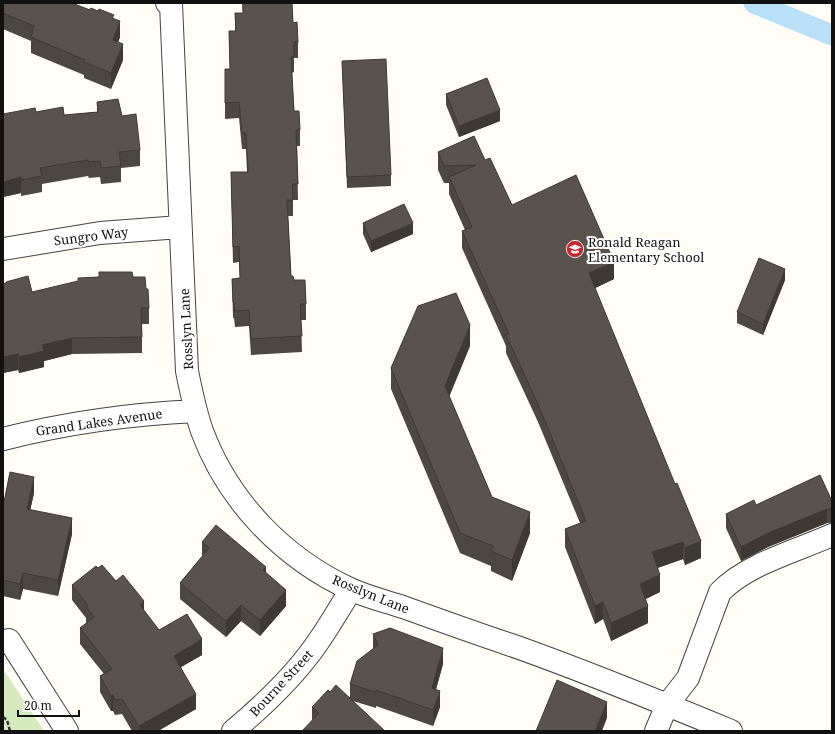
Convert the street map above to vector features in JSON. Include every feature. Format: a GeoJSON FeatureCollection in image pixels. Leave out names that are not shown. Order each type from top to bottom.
{"type":"FeatureCollection","features":[{"type":"Feature","properties":{"kind":"street","name":"Rosslyn Lane"},"geometry":{"type":"LineString","coordinates":[[169,4],[187,370],[196,411],[216,463],[234,492],[258,523],[286,549],[317,572],[351,590],[570,666],[731,731]]}},
{"type":"Feature","properties":{"kind":"street","name":"Sungro Way"},"geometry":{"type":"LineString","coordinates":[[3,249],[100,233],[180,227]]}},
{"type":"Feature","properties":{"kind":"street","name":"Grand Lakes Avenue"},"geometry":{"type":"LineString","coordinates":[[3,439],[96,420],[196,411]]}},
{"type":"Feature","properties":{"kind":"street"},"geometry":{"type":"LineString","coordinates":[[656,731],[667,705],[688,678],[720,592],[730,582],[752,569],[832,535]]}},
{"type":"Feature","properties":{"kind":"street","name":"Bourne Street"},"geometry":{"type":"LineString","coordinates":[[233,731],[254,714],[287,680],[318,643],[351,590]]}},
{"type":"Feature","properties":{"kind":"street"},"geometry":{"type":"LineString","coordinates":[[6,641],[67,731]]}},
{"type":"Feature","properties":{"kind":"path"},"geometry":{"type":"LineString","coordinates":[[3,717],[7,720],[10,731]]}},
{"type":"Feature","properties":{"kind":"green space"},"geometry":{"type":"Polygon","coordinates":[[[3,669],[44,731],[3,731],[3,669]]]}},
{"type":"Feature","properties":{"kind":"building"},"geometry":{"type":"Polygon","coordinates":[[[3,3],[72,3],[90,10],[91,8],[98,11],[99,9],[114,15],[112,18],[120,21],[113,40],[123,44],[111,73],[31,37],[34,26],[3,13],[3,3]]]}},
{"type":"Feature","properties":{"kind":"building"},"geometry":{"type":"Polygon","coordinates":[[[243,3],[292,3],[293,23],[297,22],[298,42],[294,42],[294,56],[291,57],[294,111],[299,111],[300,130],[296,130],[298,184],[292,184],[293,200],[287,200],[291,276],[293,276],[294,280],[305,280],[306,304],[300,304],[302,336],[251,339],[249,310],[235,311],[233,302],[232,279],[240,278],[239,246],[233,247],[231,172],[248,172],[246,133],[242,133],[239,102],[225,103],[225,69],[230,69],[229,31],[236,31],[235,13],[243,13],[243,3]]]}},
{"type":"Feature","properties":{"kind":"building"},"geometry":{"type":"Polygon","coordinates":[[[386,59],[391,175],[347,177],[342,61],[386,59]]]}},
{"type":"Feature","properties":{"kind":"building"},"geometry":{"type":"Polygon","coordinates":[[[487,78],[500,110],[459,126],[446,94],[487,78]]]}},
{"type":"Feature","properties":{"kind":"building"},"geometry":{"type":"Polygon","coordinates":[[[118,99],[122,116],[136,114],[140,150],[119,152],[121,166],[101,168],[100,161],[89,162],[88,160],[40,168],[42,176],[21,180],[21,177],[3,182],[3,114],[35,108],[36,112],[63,107],[64,115],[98,112],[97,102],[118,99]]]}},
{"type":"Feature","properties":{"kind":"building"},"geometry":{"type":"Polygon","coordinates":[[[474,136],[485,160],[490,158],[512,205],[576,175],[614,262],[589,273],[675,484],[677,483],[701,541],[685,548],[683,542],[652,552],[660,575],[640,584],[648,606],[611,623],[603,602],[595,606],[565,529],[586,521],[538,404],[506,335],[509,334],[462,231],[472,227],[449,177],[476,165],[444,166],[438,152],[474,136]]]}},
{"type":"Feature","properties":{"kind":"building"},"geometry":{"type":"Polygon","coordinates":[[[404,204],[413,223],[371,241],[363,223],[404,204]]]}},
{"type":"Feature","properties":{"kind":"building"},"geometry":{"type":"Polygon","coordinates":[[[759,258],[785,269],[763,324],[737,312],[759,258]]]}},
{"type":"Feature","properties":{"kind":"building"},"geometry":{"type":"Polygon","coordinates":[[[99,272],[132,272],[133,277],[145,277],[146,289],[148,289],[149,308],[141,308],[142,337],[72,338],[42,345],[44,351],[19,357],[18,354],[3,357],[3,284],[28,276],[32,292],[78,281],[78,278],[99,277],[99,272]]]}},
{"type":"Feature","properties":{"kind":"building"},"geometry":{"type":"Polygon","coordinates":[[[456,293],[470,325],[445,386],[492,497],[530,512],[512,560],[491,551],[493,546],[460,533],[391,368],[418,306],[456,293]]]}},
{"type":"Feature","properties":{"kind":"building"},"geometry":{"type":"Polygon","coordinates":[[[10,472],[34,477],[27,509],[72,518],[58,580],[23,573],[20,584],[3,580],[3,507],[10,472]]]}},
{"type":"Feature","properties":{"kind":"building"},"geometry":{"type":"Polygon","coordinates":[[[820,475],[832,501],[832,509],[827,509],[768,533],[741,547],[726,514],[754,500],[756,505],[820,475]]]}},
{"type":"Feature","properties":{"kind":"building"},"geometry":{"type":"Polygon","coordinates":[[[216,525],[266,567],[263,570],[286,590],[260,620],[241,605],[226,621],[180,583],[209,548],[202,542],[216,525]]]}},
{"type":"Feature","properties":{"kind":"building"},"geometry":{"type":"Polygon","coordinates":[[[102,565],[116,581],[123,575],[144,601],[140,605],[159,630],[187,614],[202,639],[174,656],[196,694],[139,726],[122,699],[115,700],[113,695],[111,696],[100,676],[112,669],[80,628],[94,617],[86,606],[88,605],[72,585],[96,566],[98,568],[102,565]]]}},
{"type":"Feature","properties":{"kind":"building"},"geometry":{"type":"Polygon","coordinates":[[[390,628],[443,648],[432,688],[440,691],[433,710],[376,690],[376,692],[350,684],[357,661],[378,645],[373,634],[390,628]]]}},
{"type":"Feature","properties":{"kind":"building"},"geometry":{"type":"Polygon","coordinates":[[[557,680],[607,702],[595,731],[536,731],[557,680]]]}},
{"type":"Feature","properties":{"kind":"building"},"geometry":{"type":"Polygon","coordinates":[[[336,685],[385,731],[302,731],[319,713],[312,707],[328,690],[330,692],[336,685]]]}},
{"type":"Feature","properties":{"kind":"waterway"},"geometry":{"type":"LineString","coordinates":[[754,3],[832,35]]}},
{"type":"Feature","properties":{"kind":"place","name":"Ronald Reagan Elementary School"},"geometry":{"type":"Point","coordinates":[575,249]}}]}
